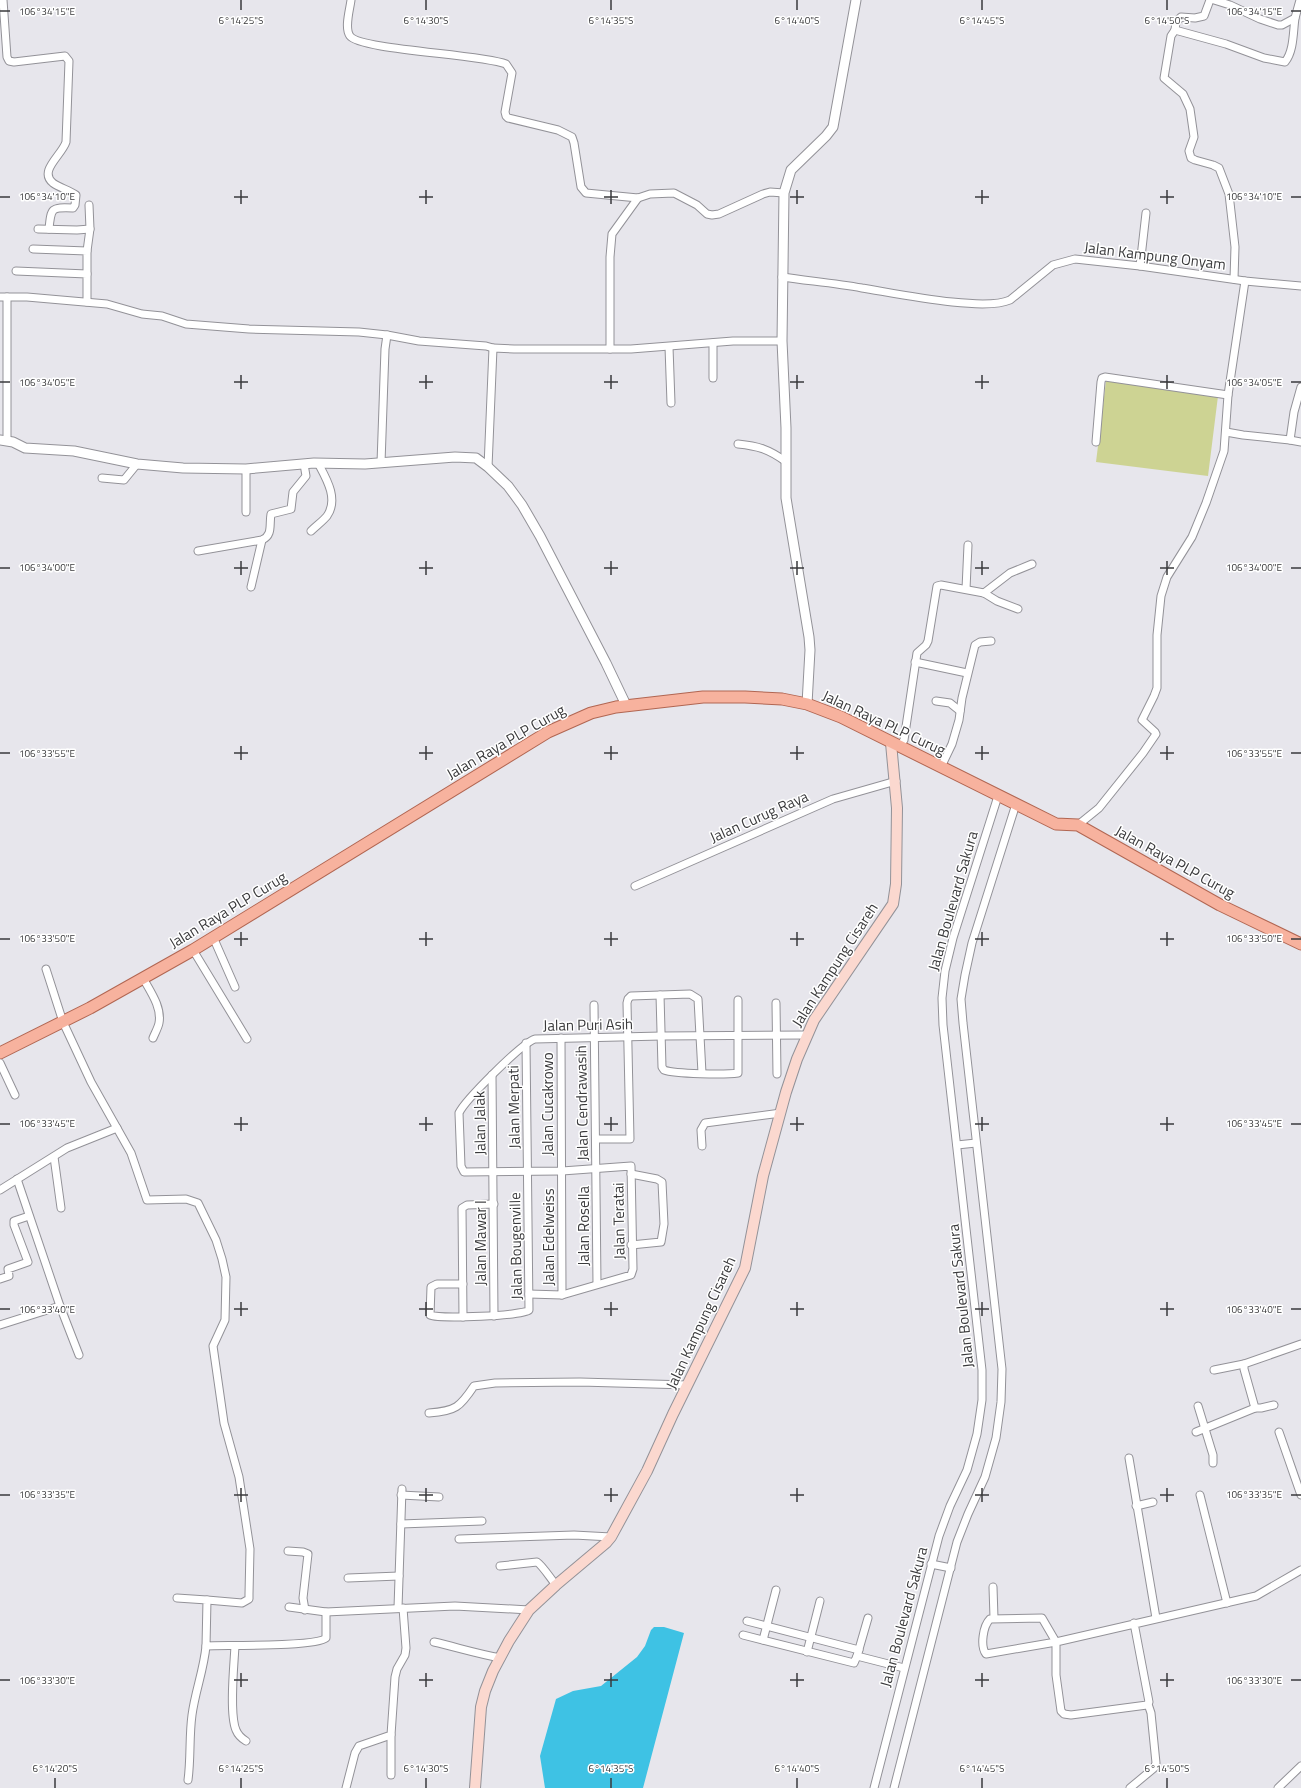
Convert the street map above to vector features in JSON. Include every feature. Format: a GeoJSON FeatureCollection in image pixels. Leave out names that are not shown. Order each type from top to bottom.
{"type":"FeatureCollection","features":[{"type":"Feature","properties":{"kind":"main road","name":"Jalan Raya PLP Curug"},"geometry":{"type":"LineString","coordinates":[[0,1053],[63,1022],[213,938],[548,732],[591,713],[626,705],[720,697],[764,697],[807,704],[841,717],[1056,824],[1078,825],[1220,905],[1301,944]]}},
{"type":"Feature","properties":{"kind":"main road","name":"Jalan Kampung Cisareh"},"geometry":{"type":"LineString","coordinates":[[475,1788],[481,1707],[485,1691],[501,1658],[529,1610],[556,1584],[592,1555],[611,1537],[647,1471],[745,1268],[763,1176],[788,1086],[807,1034],[817,1016],[893,904],[896,884],[897,808],[895,745]]}},
{"type":"Feature","properties":{"kind":"street"},"geometry":{"type":"LineString","coordinates":[[3,0],[7,57],[10,61],[14,62],[65,56],[69,61],[66,142],[64,149],[51,164],[48,172],[49,178],[53,183],[76,195],[75,204],[73,208],[56,207],[53,209],[51,212],[49,230]]}},
{"type":"Feature","properties":{"kind":"street"},"geometry":{"type":"LineString","coordinates":[[351,0],[347,30],[353,40],[396,49],[462,56],[506,64],[512,73],[505,112],[506,116],[508,118],[558,130],[572,137],[581,187],[586,193],[638,198],[650,194],[674,193],[712,215],[719,214],[750,199],[770,192],[784,193]]}},
{"type":"Feature","properties":{"kind":"street"},"geometry":{"type":"LineString","coordinates":[[807,704],[810,650],[809,637],[786,498],[782,341],[784,193],[791,170],[826,136],[833,127],[856,0]]}},
{"type":"Feature","properties":{"kind":"street"},"geometry":{"type":"LineString","coordinates":[[1210,0],[1204,16],[1195,18],[1181,17],[1176,22],[1175,30],[1171,36],[1164,78],[1183,94],[1190,109],[1194,137],[1189,151],[1191,158],[1219,168],[1229,194],[1235,247],[1234,279]]}},
{"type":"Feature","properties":{"kind":"street"},"geometry":{"type":"LineString","coordinates":[[1214,0],[1278,25],[1282,25],[1295,18]]}},
{"type":"Feature","properties":{"kind":"street"},"geometry":{"type":"LineString","coordinates":[[1175,30],[1226,44],[1264,58],[1285,62],[1288,59],[1292,43],[1295,18],[1300,0]]}},
{"type":"Feature","properties":{"kind":"street"},"geometry":{"type":"LineString","coordinates":[[610,349],[612,238],[615,228],[638,198]]}},
{"type":"Feature","properties":{"kind":"street"},"geometry":{"type":"LineString","coordinates":[[87,302],[87,251],[90,229],[89,205]]}},
{"type":"Feature","properties":{"kind":"street"},"geometry":{"type":"LineString","coordinates":[[1140,266],[1146,213]]}},
{"type":"Feature","properties":{"kind":"street"},"geometry":{"type":"LineString","coordinates":[[38,229],[90,229]]}},
{"type":"Feature","properties":{"kind":"street"},"geometry":{"type":"LineString","coordinates":[[33,249],[87,251]]}},
{"type":"Feature","properties":{"kind":"street","name":"Jalan Kampung Onyam"},"geometry":{"type":"LineString","coordinates":[[782,277],[950,301],[990,305],[1002,304],[1010,300],[1053,265],[1075,259],[1088,259],[1245,281],[1301,286]]}},
{"type":"Feature","properties":{"kind":"street"},"geometry":{"type":"LineString","coordinates":[[16,271],[87,274]]}},
{"type":"Feature","properties":{"kind":"street"},"geometry":{"type":"LineString","coordinates":[[1078,825],[1099,808],[1143,753],[1156,734],[1156,732],[1142,720],[1157,688],[1156,635],[1161,596],[1167,577],[1192,538],[1224,451],[1228,395],[1245,281]]}},
{"type":"Feature","properties":{"kind":"street"},"geometry":{"type":"LineString","coordinates":[[626,705],[606,663],[540,536],[515,496],[488,467],[476,458],[467,457],[381,463],[318,463],[246,469],[183,468],[137,464],[74,451],[25,448],[3,440],[3,297],[27,297],[87,302],[121,307],[142,314],[162,316],[186,324],[249,329],[359,332],[419,341],[486,346],[493,348],[610,349],[669,347],[713,343],[782,341]]}},
{"type":"Feature","properties":{"kind":"street"},"geometry":{"type":"LineString","coordinates":[[381,463],[385,349],[387,335]]}},
{"type":"Feature","properties":{"kind":"street"},"geometry":{"type":"LineString","coordinates":[[713,343],[713,378]]}},
{"type":"Feature","properties":{"kind":"street"},"geometry":{"type":"LineString","coordinates":[[669,347],[670,403]]}},
{"type":"Feature","properties":{"kind":"street"},"geometry":{"type":"LineString","coordinates":[[488,467],[493,348]]}},
{"type":"Feature","properties":{"kind":"street"},"geometry":{"type":"LineString","coordinates":[[1096,442],[1101,382],[1106,377],[1228,395]]}},
{"type":"Feature","properties":{"kind":"street"},"geometry":{"type":"LineString","coordinates":[[1290,440],[1294,412],[1301,387]]}},
{"type":"Feature","properties":{"kind":"street"},"geometry":{"type":"LineString","coordinates":[[1226,432],[1301,442]]}},
{"type":"Feature","properties":{"kind":"street"},"geometry":{"type":"LineString","coordinates":[[738,444],[770,450],[785,461]]}},
{"type":"Feature","properties":{"kind":"street"},"geometry":{"type":"LineString","coordinates":[[311,531],[327,516],[331,498],[331,490],[318,463]]}},
{"type":"Feature","properties":{"kind":"street"},"geometry":{"type":"LineString","coordinates":[[102,478],[124,480],[137,464]]}},
{"type":"Feature","properties":{"kind":"street"},"geometry":{"type":"LineString","coordinates":[[198,551],[262,540],[269,536],[271,514],[291,509],[294,490],[306,476],[304,464]]}},
{"type":"Feature","properties":{"kind":"street"},"geometry":{"type":"LineString","coordinates":[[246,469],[246,512]]}},
{"type":"Feature","properties":{"kind":"street"},"geometry":{"type":"LineString","coordinates":[[251,587],[262,540]]}},
{"type":"Feature","properties":{"kind":"street"},"geometry":{"type":"LineString","coordinates":[[966,589],[968,545]]}},
{"type":"Feature","properties":{"kind":"street"},"geometry":{"type":"LineString","coordinates":[[984,593],[1010,573],[1032,564]]}},
{"type":"Feature","properties":{"kind":"street"},"geometry":{"type":"LineString","coordinates":[[895,745],[904,740],[917,653],[926,645],[928,641],[937,586],[941,585],[984,593],[997,601],[1018,609]]}},
{"type":"Feature","properties":{"kind":"street"},"geometry":{"type":"LineString","coordinates":[[941,767],[952,744],[967,673],[975,645],[980,642],[991,641]]}},
{"type":"Feature","properties":{"kind":"street"},"geometry":{"type":"LineString","coordinates":[[916,662],[967,673]]}},
{"type":"Feature","properties":{"kind":"street"},"geometry":{"type":"LineString","coordinates":[[936,701],[950,703],[960,711]]}},
{"type":"Feature","properties":{"kind":"street","name":"Jalan Curug Raya"},"geometry":{"type":"LineString","coordinates":[[635,886],[833,799],[896,781]]}},
{"type":"Feature","properties":{"kind":"street","name":"Jalan Boulevard Sakura"},"geometry":{"type":"LineString","coordinates":[[874,1788],[939,1536],[950,1506],[967,1470],[977,1434],[982,1400],[982,1370],[942,998],[945,971],[953,938],[998,796]]}},
{"type":"Feature","properties":{"kind":"street","name":"Jalan Boulevard Sakura"},"geometry":{"type":"LineString","coordinates":[[894,1788],[957,1542],[985,1477],[996,1438],[1001,1402],[1002,1369],[961,999],[972,943],[1016,804]]}},
{"type":"Feature","properties":{"kind":"street"},"geometry":{"type":"LineString","coordinates":[[213,938],[235,987]]}},
{"type":"Feature","properties":{"kind":"street"},"geometry":{"type":"LineString","coordinates":[[192,950],[247,1039]]}},
{"type":"Feature","properties":{"kind":"street"},"geometry":{"type":"LineString","coordinates":[[46,969],[63,1022],[91,1082],[131,1153],[147,1200],[186,1199],[198,1203],[216,1240],[226,1276],[225,1320],[214,1346],[224,1423],[240,1484],[250,1549],[249,1594],[247,1602],[242,1603],[177,1598]]}},
{"type":"Feature","properties":{"kind":"street"},"geometry":{"type":"LineString","coordinates":[[143,978],[156,1002],[159,1013],[159,1022],[153,1038]]}},
{"type":"Feature","properties":{"kind":"street"},"geometry":{"type":"LineString","coordinates":[[596,1139],[630,1138],[628,999],[630,996],[690,994],[698,999],[702,1073]]}},
{"type":"Feature","properties":{"kind":"street"},"geometry":{"type":"LineString","coordinates":[[660,995],[662,1036],[661,1062],[664,1070],[670,1072],[738,1073],[738,1000]]}},
{"type":"Feature","properties":{"kind":"street"},"geometry":{"type":"LineString","coordinates":[[776,1003],[777,1074]]}},
{"type":"Feature","properties":{"kind":"street","name":"Jalan Cendrawasih"},"geometry":{"type":"LineString","coordinates":[[594,1005],[596,1169]]}},
{"type":"Feature","properties":{"kind":"street","name":"Jalan Puri Asih"},"geometry":{"type":"LineString","coordinates":[[631,1166],[596,1169],[464,1172],[461,1166],[460,1113],[492,1075],[526,1043],[535,1039],[807,1034]]}},
{"type":"Feature","properties":{"kind":"street","name":"Jalan Cucakrowo"},"geometry":{"type":"LineString","coordinates":[[561,1038],[562,1170]]}},
{"type":"Feature","properties":{"kind":"street","name":"Jalan Merpati"},"geometry":{"type":"LineString","coordinates":[[526,1043],[528,1170]]}},
{"type":"Feature","properties":{"kind":"street"},"geometry":{"type":"LineString","coordinates":[[0,1064],[15,1095]]}},
{"type":"Feature","properties":{"kind":"street","name":"Jalan Jalak"},"geometry":{"type":"LineString","coordinates":[[492,1075],[494,1171]]}},
{"type":"Feature","properties":{"kind":"street"},"geometry":{"type":"LineString","coordinates":[[702,1146],[701,1130],[705,1123],[781,1113]]}},
{"type":"Feature","properties":{"kind":"street"},"geometry":{"type":"LineString","coordinates":[[0,1190],[67,1148],[117,1128]]}},
{"type":"Feature","properties":{"kind":"street"},"geometry":{"type":"LineString","coordinates":[[957,1145],[976,1143]]}},
{"type":"Feature","properties":{"kind":"street"},"geometry":{"type":"LineString","coordinates":[[54,1157],[61,1208]]}},
{"type":"Feature","properties":{"kind":"street","name":"Jalan Teratai"},"geometry":{"type":"LineString","coordinates":[[597,1284],[632,1274],[631,1166]]}},
{"type":"Feature","properties":{"kind":"street","name":"Jalan Rosella"},"geometry":{"type":"LineString","coordinates":[[596,1169],[597,1284]]}},
{"type":"Feature","properties":{"kind":"street","name":"Jalan Bougenville"},"geometry":{"type":"LineString","coordinates":[[494,1316],[528,1312],[528,1170]]}},
{"type":"Feature","properties":{"kind":"street","name":"Jalan Edelweiss"},"geometry":{"type":"LineString","coordinates":[[529,1294],[562,1295],[562,1170]]}},
{"type":"Feature","properties":{"kind":"street","name":"Jalan Mawar I"},"geometry":{"type":"LineString","coordinates":[[494,1171],[494,1316]]}},
{"type":"Feature","properties":{"kind":"street"},"geometry":{"type":"LineString","coordinates":[[631,1174],[657,1179],[662,1182],[664,1224],[660,1242],[632,1245]]}},
{"type":"Feature","properties":{"kind":"street"},"geometry":{"type":"LineString","coordinates":[[17,1179],[60,1306],[79,1355]]}},
{"type":"Feature","properties":{"kind":"street"},"geometry":{"type":"LineString","coordinates":[[463,1317],[462,1208],[467,1205],[494,1204]]}},
{"type":"Feature","properties":{"kind":"street"},"geometry":{"type":"LineString","coordinates":[[0,1279],[9,1276],[8,1269],[28,1262],[14,1225],[14,1221],[29,1216]]}},
{"type":"Feature","properties":{"kind":"street"},"geometry":{"type":"LineString","coordinates":[[463,1284],[437,1284],[432,1287],[430,1312],[432,1316],[494,1316]]}},
{"type":"Feature","properties":{"kind":"street"},"geometry":{"type":"LineString","coordinates":[[562,1295],[597,1284]]}},
{"type":"Feature","properties":{"kind":"street"},"geometry":{"type":"LineString","coordinates":[[0,1326],[60,1306]]}},
{"type":"Feature","properties":{"kind":"street"},"geometry":{"type":"LineString","coordinates":[[1214,1370],[1244,1364],[1301,1344]]}},
{"type":"Feature","properties":{"kind":"street"},"geometry":{"type":"LineString","coordinates":[[1244,1364],[1255,1408]]}},
{"type":"Feature","properties":{"kind":"street"},"geometry":{"type":"LineString","coordinates":[[429,1413],[443,1412],[455,1408],[463,1402],[474,1386],[495,1383],[580,1382],[688,1385]]}},
{"type":"Feature","properties":{"kind":"street"},"geometry":{"type":"LineString","coordinates":[[1196,1432],[1255,1408],[1274,1405]]}},
{"type":"Feature","properties":{"kind":"street"},"geometry":{"type":"LineString","coordinates":[[1198,1406],[1213,1455],[1213,1462]]}},
{"type":"Feature","properties":{"kind":"street"},"geometry":{"type":"LineString","coordinates":[[1279,1432],[1301,1495]]}},
{"type":"Feature","properties":{"kind":"street"},"geometry":{"type":"LineString","coordinates":[[1129,1458],[1156,1618]]}},
{"type":"Feature","properties":{"kind":"street"},"geometry":{"type":"LineString","coordinates":[[391,1775],[391,1735],[394,1677],[400,1660],[405,1655],[406,1648],[400,1608],[399,1576],[402,1492],[439,1497]]}},
{"type":"Feature","properties":{"kind":"street"},"geometry":{"type":"LineString","coordinates":[[1200,1494],[1227,1603]]}},
{"type":"Feature","properties":{"kind":"street"},"geometry":{"type":"LineString","coordinates":[[1136,1506],[1153,1502]]}},
{"type":"Feature","properties":{"kind":"street"},"geometry":{"type":"LineString","coordinates":[[400,1524],[482,1521]]}},
{"type":"Feature","properties":{"kind":"street"},"geometry":{"type":"LineString","coordinates":[[460,1539],[566,1536],[611,1537]]}},
{"type":"Feature","properties":{"kind":"street"},"geometry":{"type":"LineString","coordinates":[[288,1551],[303,1552],[308,1554],[303,1598],[305,1610]]}},
{"type":"Feature","properties":{"kind":"street"},"geometry":{"type":"LineString","coordinates":[[500,1566],[537,1562],[541,1564],[546,1574],[556,1584]]}},
{"type":"Feature","properties":{"kind":"street"},"geometry":{"type":"LineString","coordinates":[[932,1564],[951,1568]]}},
{"type":"Feature","properties":{"kind":"street"},"geometry":{"type":"LineString","coordinates":[[1148,1704],[1071,1715],[1064,1714],[1061,1711],[1056,1675],[1056,1642],[1042,1618],[994,1618],[990,1619],[985,1626],[983,1648],[986,1654],[1056,1642],[1256,1596],[1301,1570]]}},
{"type":"Feature","properties":{"kind":"street"},"geometry":{"type":"LineString","coordinates":[[348,1578],[399,1576]]}},
{"type":"Feature","properties":{"kind":"street"},"geometry":{"type":"LineString","coordinates":[[993,1587],[994,1618]]}},
{"type":"Feature","properties":{"kind":"street"},"geometry":{"type":"LineString","coordinates":[[763,1640],[776,1590]]}},
{"type":"Feature","properties":{"kind":"street"},"geometry":{"type":"LineString","coordinates":[[188,1780],[191,1762],[191,1724],[205,1659],[206,1600]]}},
{"type":"Feature","properties":{"kind":"street"},"geometry":{"type":"LineString","coordinates":[[807,1652],[820,1601]]}},
{"type":"Feature","properties":{"kind":"street"},"geometry":{"type":"LineString","coordinates":[[289,1608],[326,1612],[455,1606],[529,1610]]}},
{"type":"Feature","properties":{"kind":"street"},"geometry":{"type":"LineString","coordinates":[[206,1646],[304,1643],[322,1640],[326,1638],[326,1612]]}},
{"type":"Feature","properties":{"kind":"street"},"geometry":{"type":"LineString","coordinates":[[743,1635],[852,1664],[855,1662],[868,1618]]}},
{"type":"Feature","properties":{"kind":"street"},"geometry":{"type":"LineString","coordinates":[[747,1621],[810,1637],[904,1668]]}},
{"type":"Feature","properties":{"kind":"street"},"geometry":{"type":"LineString","coordinates":[[1130,1788],[1154,1768],[1156,1763],[1152,1713],[1148,1704],[1134,1623]]}},
{"type":"Feature","properties":{"kind":"street"},"geometry":{"type":"LineString","coordinates":[[434,1642],[458,1647],[468,1652],[501,1658]]}},
{"type":"Feature","properties":{"kind":"street"},"geometry":{"type":"LineString","coordinates":[[235,1646],[233,1690],[234,1725],[238,1734],[246,1741]]}},
{"type":"Feature","properties":{"kind":"street"},"geometry":{"type":"LineString","coordinates":[[346,1788],[355,1753],[359,1746],[391,1735]]}},
{"type":"Feature","properties":{"kind":"street"},"geometry":{"type":"LineString","coordinates":[[1278,1788],[1301,1766]]}},
{"type":"Feature","properties":{"kind":"green space"},"geometry":{"type":"Polygon","coordinates":[[[1106,381],[1218,396],[1208,476],[1096,462],[1106,381]]]}},
{"type":"Feature","properties":{"kind":"water"},"geometry":{"type":"Polygon","coordinates":[[[654,1627],[664,1627],[684,1633],[643,1788],[545,1788],[540,1756],[556,1699],[573,1691],[601,1686],[637,1657],[645,1646],[651,1630],[654,1627]]]}}]}
